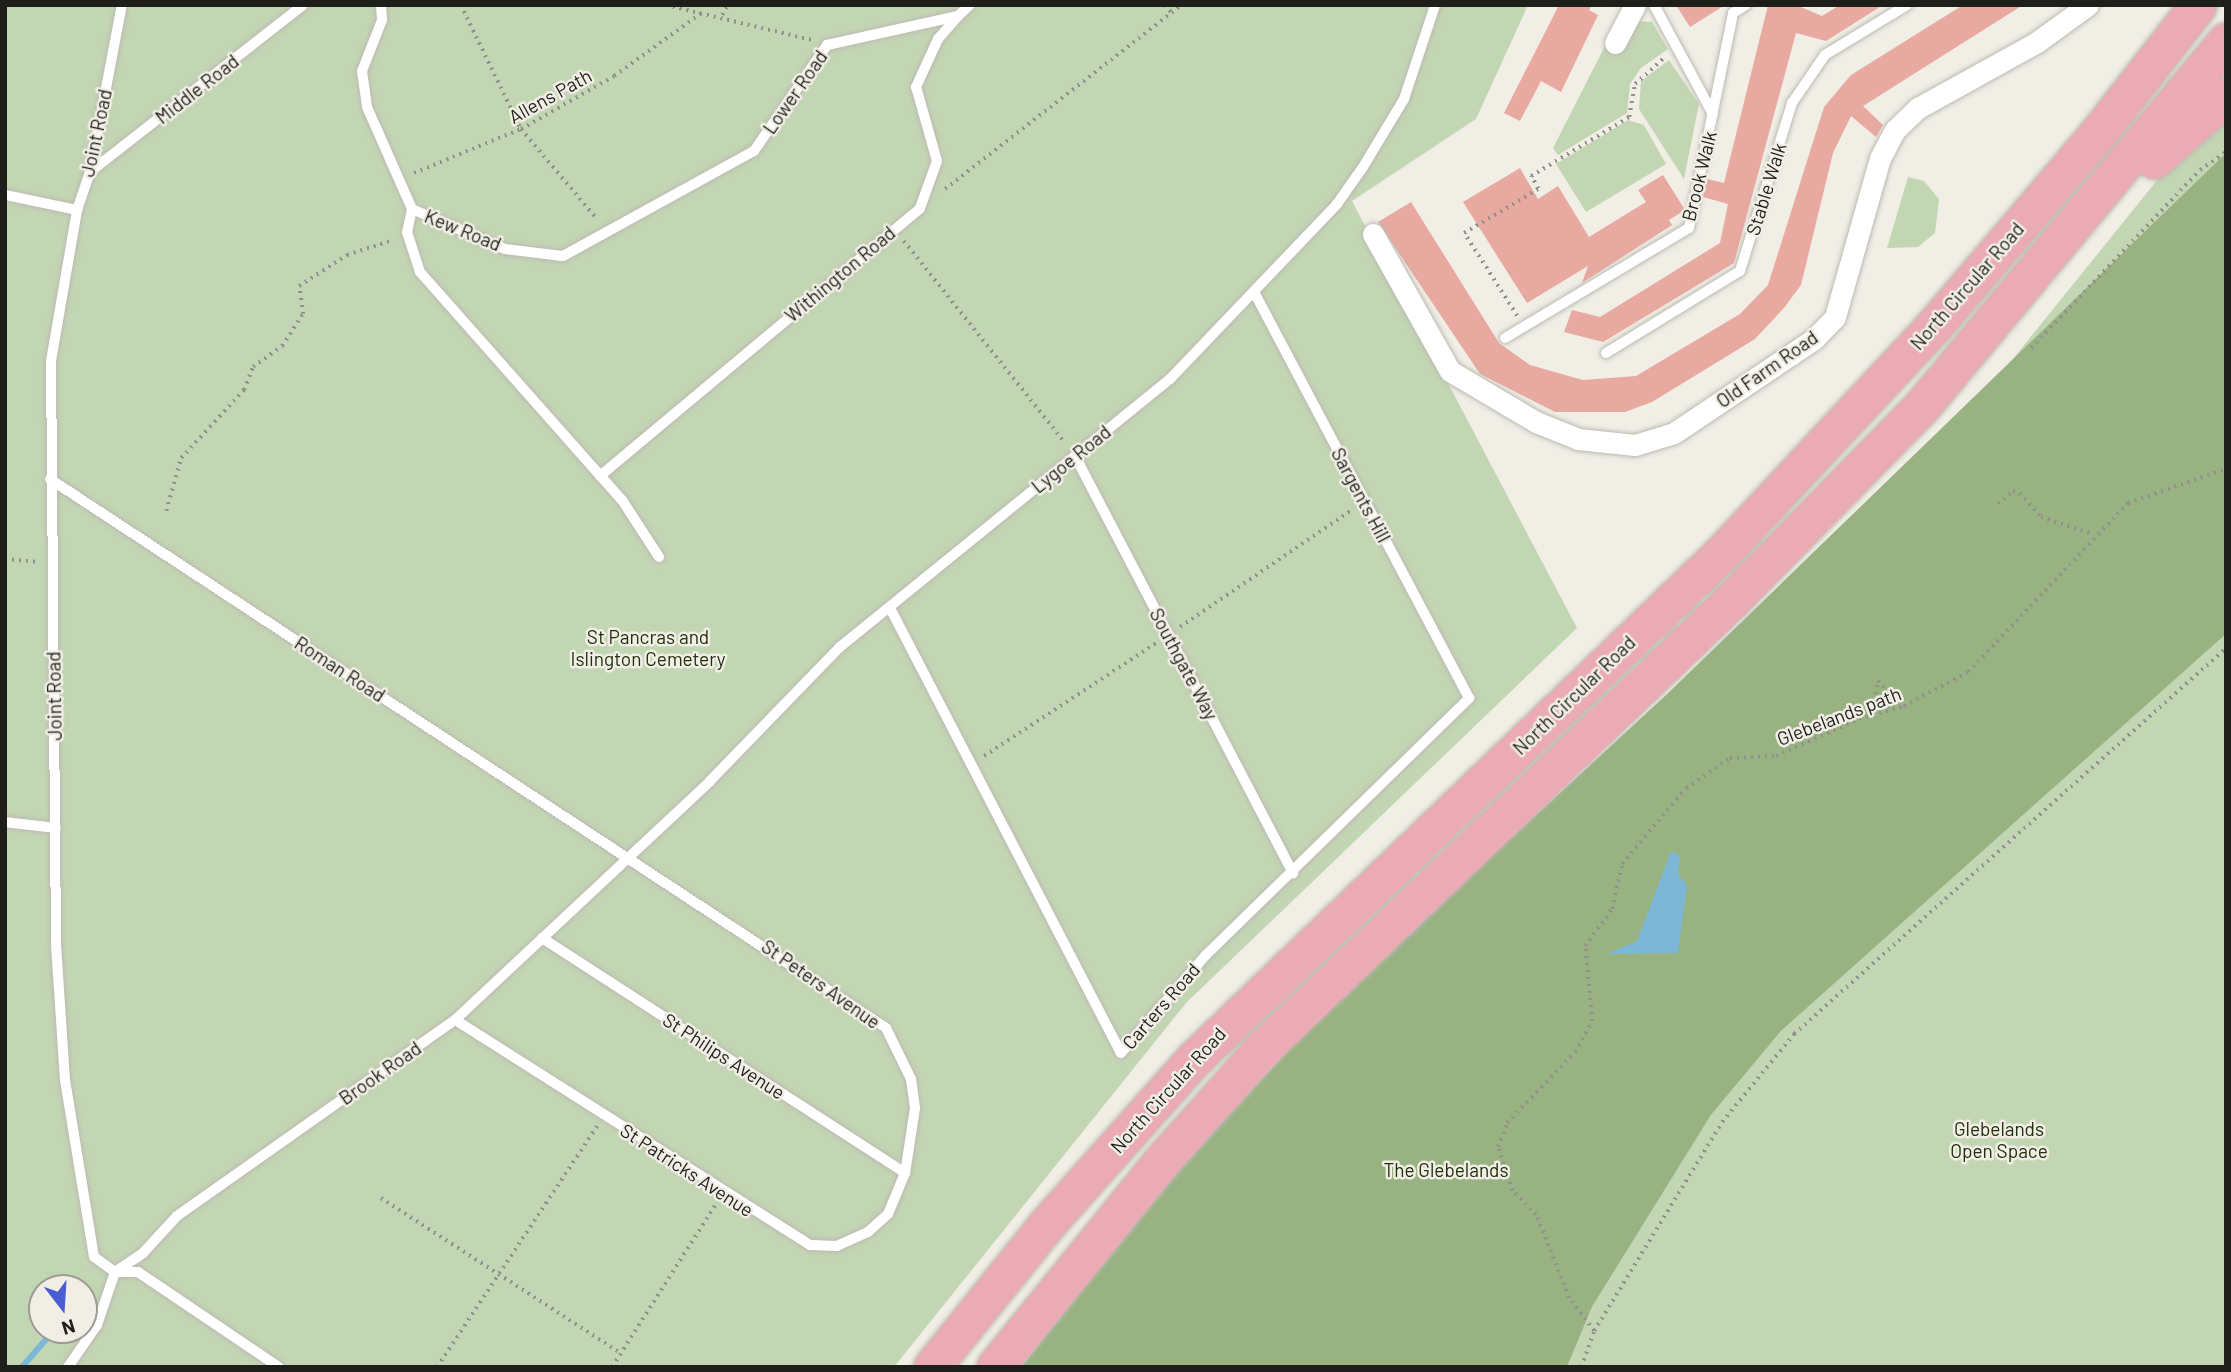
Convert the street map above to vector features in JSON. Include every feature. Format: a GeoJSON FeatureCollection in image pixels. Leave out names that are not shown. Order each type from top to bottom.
{"type":"FeatureCollection","features":[{"type":"Feature","properties":{"kind":"highway","name":"North Circular Road"},"geometry":{"type":"LineString","coordinates":[[932,1367],[1046,1225],[1194,1059],[1721,554],[1915,346],[2098,133],[2198,5]]}},
{"type":"Feature","properties":{"kind":"highway","name":"North Circular Road"},"geometry":{"type":"LineString","coordinates":[[995,1367],[1161,1162],[1263,1048],[1768,564],[1922,406],[2045,264],[2226,41]]}},
{"type":"Feature","properties":{"kind":"highway"},"geometry":{"type":"LineString","coordinates":[[2045,264],[2226,96]]}},
{"type":"Feature","properties":{"kind":"street"},"geometry":{"type":"LineString","coordinates":[[1615,43],[1635,5]]}},
{"type":"Feature","properties":{"kind":"street","name":"Old Farm Road"},"geometry":{"type":"LineString","coordinates":[[1373,234],[1457,367],[1536,422],[1578,439],[1635,445],[1674,433],[1814,339],[1835,317],[1881,158],[1895,130],[1918,108],[2037,42],[2088,5]]}},
{"type":"Feature","properties":{"kind":"lane","name":"Joint Road"},"geometry":{"type":"LineString","coordinates":[[116,1272],[94,1257],[65,1080],[56,828],[50,479],[51,361],[76,210],[90,172],[122,5]]}},
{"type":"Feature","properties":{"kind":"lane","name":"Middle Road"},"geometry":{"type":"LineString","coordinates":[[90,172],[303,5]]}},
{"type":"Feature","properties":{"kind":"lane","name":"Kew Road"},"geometry":{"type":"LineString","coordinates":[[381,5],[382,20],[362,71],[368,107],[396,180],[412,209],[505,249],[564,256],[611,234],[710,176]]}},
{"type":"Feature","properties":{"kind":"lane"},"geometry":{"type":"LineString","coordinates":[[920,208],[937,161],[916,88],[938,39],[970,5]]}},
{"type":"Feature","properties":{"kind":"lane","name":"Lygoe Road"},"geometry":{"type":"LineString","coordinates":[[631,856],[804,681],[1170,379],[1254,292],[1337,204],[1386,136],[1421,60],[1435,5]]}},
{"type":"Feature","properties":{"kind":"lane"},"geometry":{"type":"LineString","coordinates":[[1654,5],[1713,114]]}},
{"type":"Feature","properties":{"kind":"lane","name":"Brook Walk"},"geometry":{"type":"LineString","coordinates":[[1505,338],[1689,228],[1733,13],[1746,5]]}},
{"type":"Feature","properties":{"kind":"lane","name":"Stable Walk"},"geometry":{"type":"LineString","coordinates":[[1606,353],[1740,271],[1792,103],[1825,55],[1907,5]]}},
{"type":"Feature","properties":{"kind":"lane","name":"Lower Road"},"geometry":{"type":"LineString","coordinates":[[710,176],[754,151],[827,45],[958,16]]}},
{"type":"Feature","properties":{"kind":"lane"},"geometry":{"type":"LineString","coordinates":[[5,195],[76,210]]}},
{"type":"Feature","properties":{"kind":"lane","name":"Withington Road"},"geometry":{"type":"LineString","coordinates":[[600,476],[920,208]]}},
{"type":"Feature","properties":{"kind":"lane"},"geometry":{"type":"LineString","coordinates":[[412,209],[407,232],[421,272],[600,476],[659,557]]}},
{"type":"Feature","properties":{"kind":"lane","name":"Sargents Hill"},"geometry":{"type":"LineString","coordinates":[[1254,292],[1469,698]]}},
{"type":"Feature","properties":{"kind":"lane","name":"Southgate Way"},"geometry":{"type":"LineString","coordinates":[[1075,456],[1293,873]]}},
{"type":"Feature","properties":{"kind":"lane","name":"Roman Road"},"geometry":{"type":"LineString","coordinates":[[50,479],[631,856]]}},
{"type":"Feature","properties":{"kind":"lane","name":"Carters Road"},"geometry":{"type":"LineString","coordinates":[[890,608],[1121,1054],[1206,955],[1293,873],[1469,698]]}},
{"type":"Feature","properties":{"kind":"lane"},"geometry":{"type":"LineString","coordinates":[[5,822],[56,828]]}},
{"type":"Feature","properties":{"kind":"lane","name":"Brook Road"},"geometry":{"type":"LineString","coordinates":[[116,1272],[143,1253],[177,1216],[455,1020],[631,856]]}},
{"type":"Feature","properties":{"kind":"lane","name":"St Peters Avenue"},"geometry":{"type":"LineString","coordinates":[[631,856],[886,1028],[911,1079],[915,1108],[905,1173]]}},
{"type":"Feature","properties":{"kind":"lane","name":"St Philips Avenue"},"geometry":{"type":"LineString","coordinates":[[542,939],[905,1173]]}},
{"type":"Feature","properties":{"kind":"lane","name":"St Patricks Avenue"},"geometry":{"type":"LineString","coordinates":[[455,1020],[786,1234],[810,1245],[837,1245],[868,1232],[888,1214],[905,1173]]}},
{"type":"Feature","properties":{"kind":"lane"},"geometry":{"type":"LineString","coordinates":[[68,1367],[97,1325],[116,1272],[138,1272],[279,1367]]}},
{"type":"Feature","properties":{"kind":"path"},"geometry":{"type":"LineString","coordinates":[[461,5],[521,129],[611,234]]}},
{"type":"Feature","properties":{"kind":"path"},"geometry":{"type":"LineString","coordinates":[[666,5],[722,15],[827,45]]}},
{"type":"Feature","properties":{"kind":"path"},"geometry":{"type":"LineString","coordinates":[[722,15],[729,5]]}},
{"type":"Feature","properties":{"kind":"path"},"geometry":{"type":"LineString","coordinates":[[1165,5],[1172,13]]}},
{"type":"Feature","properties":{"kind":"path"},"geometry":{"type":"LineString","coordinates":[[920,208],[1181,5]]}},
{"type":"Feature","properties":{"kind":"path","name":"Allens Path"},"geometry":{"type":"LineString","coordinates":[[396,180],[521,129],[614,76],[704,11]]}},
{"type":"Feature","properties":{"kind":"path"},"geometry":{"type":"LineString","coordinates":[[1524,327],[1464,233],[1538,189],[1531,176],[1629,117],[1635,84],[1677,49]]}},
{"type":"Feature","properties":{"kind":"path"},"geometry":{"type":"LineString","coordinates":[[2031,348],[2200,170],[2226,152]]}},
{"type":"Feature","properties":{"kind":"path"},"geometry":{"type":"LineString","coordinates":[[894,229],[1075,456]]}},
{"type":"Feature","properties":{"kind":"path"},"geometry":{"type":"LineString","coordinates":[[166,511],[181,458],[244,390],[253,367],[282,346],[303,314],[299,286],[347,255],[381,247],[407,232]]}},
{"type":"Feature","properties":{"kind":"path","name":"Glebelands path"},"geometry":{"type":"LineString","coordinates":[[1594,1331],[1569,1298],[1536,1215],[1512,1191],[1498,1147],[1507,1123],[1575,1052],[1592,1021],[1585,946],[1612,909],[1622,864],[1686,788],[1730,758],[1776,756],[1872,716],[1904,706],[1968,672],[2036,597],[2057,583],[2093,534],[2129,503],[2226,469]]}},
{"type":"Feature","properties":{"kind":"path"},"geometry":{"type":"LineString","coordinates":[[1998,504],[2013,491],[2021,493],[2041,516],[2093,534]]}},
{"type":"Feature","properties":{"kind":"path"},"geometry":{"type":"LineString","coordinates":[[5,559],[52,564]]}},
{"type":"Feature","properties":{"kind":"path"},"geometry":{"type":"LineString","coordinates":[[1581,1367],[1594,1331],[1722,1122],[1794,1034],[2226,648]]}},
{"type":"Feature","properties":{"kind":"path"},"geometry":{"type":"LineString","coordinates":[[1872,716],[1878,681],[1904,706]]}},
{"type":"Feature","properties":{"kind":"path"},"geometry":{"type":"LineString","coordinates":[[437,1367],[604,1115]]}},
{"type":"Feature","properties":{"kind":"path"},"geometry":{"type":"LineString","coordinates":[[612,1367],[723,1194]]}},
{"type":"Feature","properties":{"kind":"path"},"geometry":{"type":"LineString","coordinates":[[381,1198],[621,1353]]}},
{"type":"Feature","properties":{"kind":"green space","name":"St Pancras and Islington Cemetery"},"geometry":{"type":"Polygon","coordinates":[[[5,5],[1528,5],[1476,119],[1352,201],[1577,628],[1186,1003],[894,1367],[5,1367],[5,5]]]}},
{"type":"Feature","properties":{"kind":"green space"},"geometry":{"type":"Polygon","coordinates":[[[1636,21],[1652,22],[1668,49],[1641,68],[1630,84],[1627,113],[1558,155],[1553,148],[1606,44],[1636,21]]]}},
{"type":"Feature","properties":{"kind":"green space"},"geometry":{"type":"Polygon","coordinates":[[[1669,60],[1699,104],[1684,179],[1639,109],[1641,81],[1669,60]]]}},
{"type":"Feature","properties":{"kind":"green space"},"geometry":{"type":"Polygon","coordinates":[[[2226,117],[2226,153],[1996,380],[2179,153],[2226,117]]]}},
{"type":"Feature","properties":{"kind":"green space"},"geometry":{"type":"Polygon","coordinates":[[[1628,120],[1644,125],[1666,164],[1586,212],[1556,164],[1628,120]]]}},
{"type":"Feature","properties":{"kind":"green space","name":"The Glebelands"},"geometry":{"type":"Polygon","coordinates":[[[2226,153],[2226,634],[1781,1031],[1711,1115],[1592,1307],[1567,1367],[1021,1367],[1178,1169],[1337,998],[1666,695],[2226,153]]]}},
{"type":"Feature","properties":{"kind":"green space"},"geometry":{"type":"Polygon","coordinates":[[[1908,177],[1924,181],[1939,199],[1935,233],[1918,247],[1887,248],[1908,177]]]}},
{"type":"Feature","properties":{"kind":"green space","name":"Glebelands Open Space"},"geometry":{"type":"Polygon","coordinates":[[[2226,634],[2226,1367],[1567,1367],[1592,1307],[1711,1115],[1781,1031],[2226,634]]]}},
{"type":"Feature","properties":{"kind":"water"},"geometry":{"type":"Polygon","coordinates":[[[1671,851],[1680,856],[1678,874],[1687,885],[1678,953],[1607,954],[1637,941],[1671,851]]]}},
{"type":"Feature","properties":{"kind":"building"},"geometry":{"type":"Polygon","coordinates":[[[1559,5],[1592,5],[1589,10],[1598,15],[1561,92],[1541,81],[1520,121],[1504,113],[1559,5]]]}},
{"type":"Feature","properties":{"kind":"building"},"geometry":{"type":"Polygon","coordinates":[[[1676,5],[1725,5],[1690,27],[1676,5]]]}},
{"type":"Feature","properties":{"kind":"building"},"geometry":{"type":"Polygon","coordinates":[[[1768,5],[1796,5],[1822,16],[1840,5],[1883,5],[1826,41],[1796,33],[1734,263],[1603,342],[1564,332],[1572,310],[1600,317],[1720,243],[1728,204],[1703,197],[1707,179],[1724,183],[1768,5]]]}},
{"type":"Feature","properties":{"kind":"building"},"geometry":{"type":"Polygon","coordinates":[[[1963,5],[2023,5],[1863,106],[1883,125],[1876,137],[1851,116],[1833,153],[1801,285],[1755,339],[1652,402],[1625,412],[1555,412],[1480,374],[1378,222],[1411,202],[1499,343],[1530,365],[1583,380],[1636,376],[1740,314],[1768,285],[1824,107],[1851,75],[1963,5]]]}},
{"type":"Feature","properties":{"kind":"building"},"geometry":{"type":"Polygon","coordinates":[[[1520,168],[1538,199],[1558,186],[1589,237],[1646,202],[1638,190],[1663,175],[1685,210],[1669,220],[1672,225],[1582,283],[1588,266],[1527,303],[1463,202],[1520,168]]]}},
{"type":"Feature","properties":{"kind":"waterway"},"geometry":{"type":"LineString","coordinates":[[22,1367],[42,1344]]}}]}
